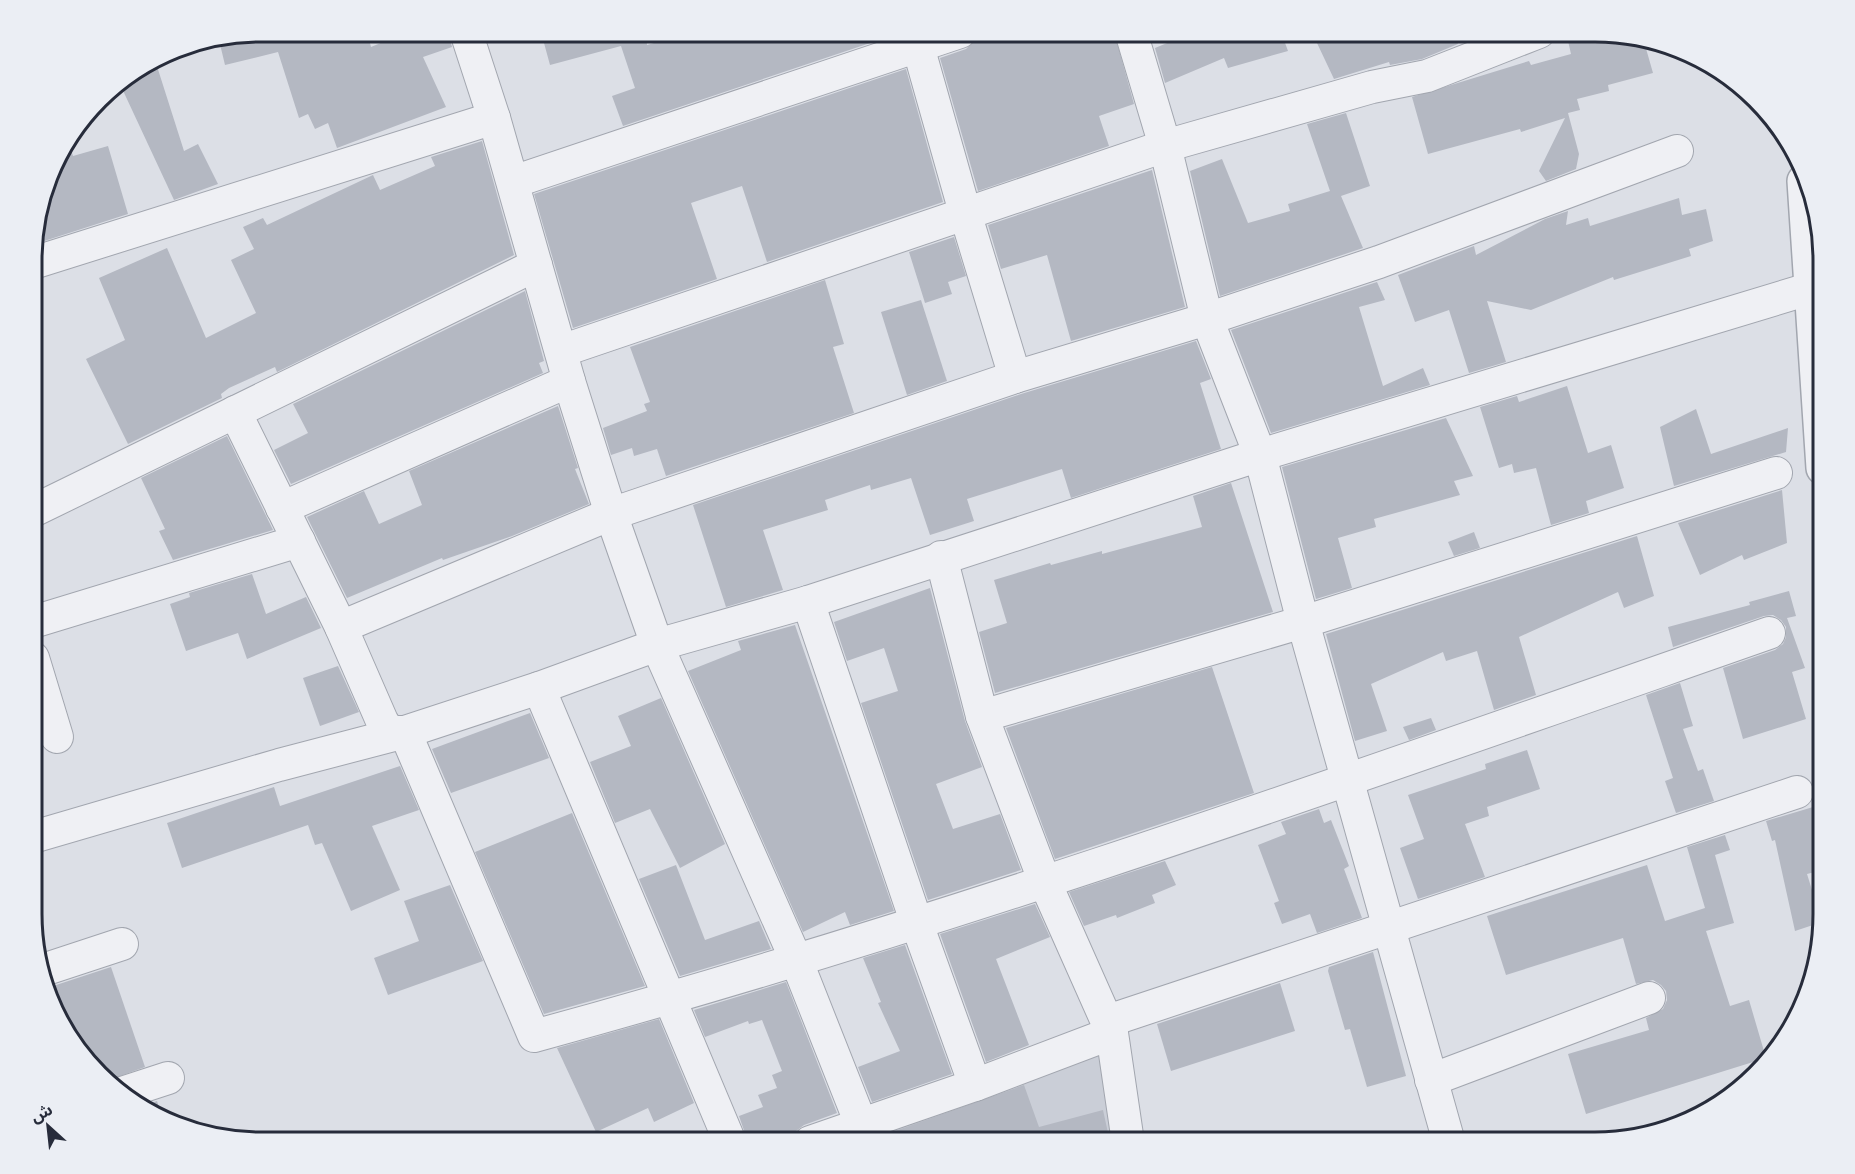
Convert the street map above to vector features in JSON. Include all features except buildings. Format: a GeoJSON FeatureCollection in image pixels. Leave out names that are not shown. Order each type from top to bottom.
{"type":"FeatureCollection","features":[{"type":"Feature","properties":{"kind":"street"},"geometry":{"type":"LineString","coordinates":[[469,42],[513,182],[569,381],[611,514],[657,645],[797,962],[861,1124]]}},
{"type":"Feature","properties":{"kind":"street"},"geometry":{"type":"LineString","coordinates":[[513,182],[905,42]]}},
{"type":"Feature","properties":{"kind":"street"},"geometry":{"type":"LineString","coordinates":[[917,42],[966,216],[1016,377]]}},
{"type":"Feature","properties":{"kind":"street"},"geometry":{"type":"LineString","coordinates":[[1134,42],[1165,146],[1208,319],[1260,454],[1303,622],[1446,1132]]}},
{"type":"Feature","properties":{"kind":"street"},"geometry":{"type":"LineString","coordinates":[[561,351],[966,216],[1165,146],[1372,87],[1427,76],[1514,42]]}},
{"type":"Feature","properties":{"kind":"street"},"geometry":{"type":"LineString","coordinates":[[42,260],[494,118]]}},
{"type":"Feature","properties":{"kind":"street"},"geometry":{"type":"LineString","coordinates":[[341,627],[611,514],[1016,377],[1208,319],[1379,262],[1677,151]]}},
{"type":"Feature","properties":{"kind":"street"},"geometry":{"type":"LineString","coordinates":[[1806,203],[1813,301]]}},
{"type":"Feature","properties":{"kind":"street"},"geometry":{"type":"LineString","coordinates":[[42,507],[536,265]]}},
{"type":"Feature","properties":{"kind":"street"},"geometry":{"type":"LineString","coordinates":[[42,834],[279,765],[405,732],[538,688],[657,645],[808,602],[1260,454],[1812,288]]}},
{"type":"Feature","properties":{"kind":"street"},"geometry":{"type":"LineString","coordinates":[[282,508],[569,381]]}},
{"type":"Feature","properties":{"kind":"street"},"geometry":{"type":"LineString","coordinates":[[235,412],[341,627],[382,721],[389,732],[405,732]]}},
{"type":"Feature","properties":{"kind":"street"},"geometry":{"type":"LineString","coordinates":[[982,716],[1303,622],[1776,473]]}},
{"type":"Feature","properties":{"kind":"street"},"geometry":{"type":"LineString","coordinates":[[42,619],[299,541]]}},
{"type":"Feature","properties":{"kind":"street"},"geometry":{"type":"LineString","coordinates":[[942,557],[982,716],[1044,880],[1110,1027],[1126,1132]]}},
{"type":"Feature","properties":{"kind":"street"},"geometry":{"type":"LineString","coordinates":[[808,602],[917,924],[975,1085]]}},
{"type":"Feature","properties":{"kind":"street"},"geometry":{"type":"LineString","coordinates":[[405,732],[534,1036],[668,1000],[917,924],[1347,780],[1769,633]]}},
{"type":"Feature","properties":{"kind":"street"},"geometry":{"type":"LineString","coordinates":[[538,688],[726,1132]]}},
{"type":"Feature","properties":{"kind":"street"},"geometry":{"type":"LineString","coordinates":[[42,701],[57,737]]}},
{"type":"Feature","properties":{"kind":"street"},"geometry":{"type":"LineString","coordinates":[[838,1132],[975,1085],[1110,1027],[1388,930],[1797,792]]}},
{"type":"Feature","properties":{"kind":"street"},"geometry":{"type":"LineString","coordinates":[[49,968],[122,944]]}},
{"type":"Feature","properties":{"kind":"street"},"geometry":{"type":"LineString","coordinates":[[1431,1080],[1649,998]]}},
{"type":"Feature","properties":{"kind":"street"},"geometry":{"type":"LineString","coordinates":[[131,1090],[168,1078]]}},
{"type":"Feature","properties":{"kind":"shaded area"},"geometry":{"type":"Polygon","coordinates":[[[1097,1047],[1112,1132],[866,1132],[1097,1047]]]}}]}
